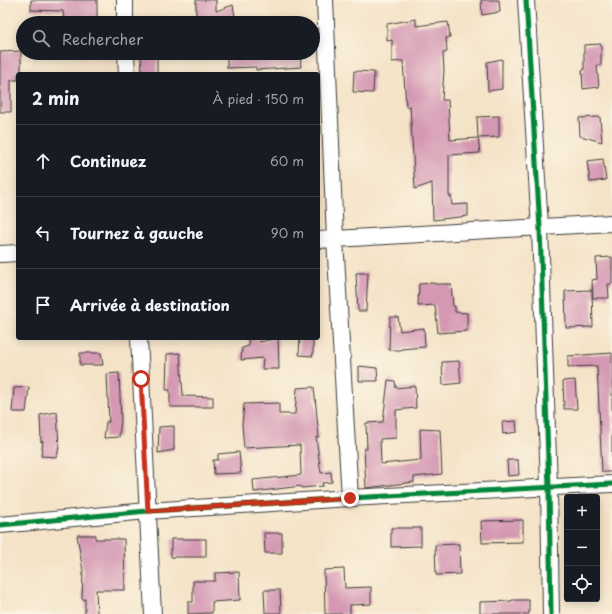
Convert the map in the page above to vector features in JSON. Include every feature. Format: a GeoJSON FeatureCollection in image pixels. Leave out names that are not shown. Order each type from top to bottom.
{"type":"FeatureCollection","features":[{"type":"Feature","properties":{"kind":"street"},"geometry":{"type":"LineString","coordinates":[[125,0],[125,16]]}},
{"type":"Feature","properties":{"kind":"street"},"geometry":{"type":"LineString","coordinates":[[326,0],[335,239],[350,498]]}},
{"type":"Feature","properties":{"kind":"street"},"geometry":{"type":"LineString","coordinates":[[526,0],[540,228],[549,487],[551,614]]}},
{"type":"Feature","properties":{"kind":"street"},"geometry":{"type":"LineString","coordinates":[[126,60],[127,72]]}},
{"type":"Feature","properties":{"kind":"street"},"geometry":{"type":"LineString","coordinates":[[320,240],[612,223]]}},
{"type":"Feature","properties":{"kind":"street"},"geometry":{"type":"LineString","coordinates":[[0,254],[16,253]]}},
{"type":"Feature","properties":{"kind":"street"},"geometry":{"type":"LineString","coordinates":[[139,340],[153,614]]}},
{"type":"Feature","properties":{"kind":"street"},"geometry":{"type":"LineString","coordinates":[[0,525],[148,511],[350,498],[612,484]]}},
{"type":"Feature","properties":{"kind":"building"},"geometry":{"type":"Polygon","coordinates":[[[31,0],[97,0],[97,16],[63,16],[63,11],[31,10],[31,0]]]}},
{"type":"Feature","properties":{"kind":"building"},"geometry":{"type":"Polygon","coordinates":[[[196,0],[216,0],[216,11],[233,5],[235,16],[196,16],[196,0]]]}},
{"type":"Feature","properties":{"kind":"building"},"geometry":{"type":"Polygon","coordinates":[[[481,0],[499,0],[500,12],[482,15],[481,0]]]}},
{"type":"Feature","properties":{"kind":"building"},"geometry":{"type":"Polygon","coordinates":[[[416,19],[416,26],[448,22],[450,37],[446,38],[447,52],[443,53],[444,71],[442,100],[448,100],[450,140],[478,138],[480,153],[449,155],[449,196],[451,196],[452,205],[468,204],[468,216],[433,220],[432,183],[415,189],[410,106],[406,107],[403,61],[392,62],[392,40],[387,41],[387,24],[416,19]]]}},
{"type":"Feature","properties":{"kind":"building"},"geometry":{"type":"Polygon","coordinates":[[[601,44],[601,65],[597,65],[599,87],[583,89],[582,71],[584,70],[584,45],[601,44]]]}},
{"type":"Feature","properties":{"kind":"building"},"geometry":{"type":"Polygon","coordinates":[[[16,51],[16,60],[21,60],[21,72],[16,72],[16,80],[11,80],[11,112],[0,112],[0,52],[16,51]]]}},
{"type":"Feature","properties":{"kind":"building"},"geometry":{"type":"Polygon","coordinates":[[[502,59],[502,89],[488,91],[487,62],[502,59]]]}},
{"type":"Feature","properties":{"kind":"building"},"geometry":{"type":"Polygon","coordinates":[[[141,60],[157,60],[157,72],[142,72],[141,60]]]}},
{"type":"Feature","properties":{"kind":"building"},"geometry":{"type":"Polygon","coordinates":[[[227,60],[300,60],[301,67],[256,70],[256,67],[227,68],[227,60]]]}},
{"type":"Feature","properties":{"kind":"building"},"geometry":{"type":"Polygon","coordinates":[[[354,71],[374,72],[373,93],[353,92],[354,71]]]}},
{"type":"Feature","properties":{"kind":"building"},"geometry":{"type":"Polygon","coordinates":[[[499,116],[499,137],[478,138],[477,117],[499,116]]]}},
{"type":"Feature","properties":{"kind":"building"},"geometry":{"type":"Polygon","coordinates":[[[600,117],[602,142],[580,136],[579,118],[600,117]]]}},
{"type":"Feature","properties":{"kind":"building"},"geometry":{"type":"Polygon","coordinates":[[[603,159],[606,180],[590,182],[587,161],[603,159]]]}},
{"type":"Feature","properties":{"kind":"building"},"geometry":{"type":"Polygon","coordinates":[[[612,257],[612,284],[608,284],[609,298],[593,298],[592,280],[597,279],[596,258],[612,257]]]}},
{"type":"Feature","properties":{"kind":"building"},"geometry":{"type":"Polygon","coordinates":[[[356,273],[368,273],[366,311],[358,311],[356,273]]]}},
{"type":"Feature","properties":{"kind":"building"},"geometry":{"type":"Polygon","coordinates":[[[419,284],[451,284],[455,312],[467,313],[467,331],[438,333],[435,305],[418,306],[419,284]]]}},
{"type":"Feature","properties":{"kind":"building"},"geometry":{"type":"Polygon","coordinates":[[[592,290],[593,327],[566,328],[565,291],[592,290]]]}},
{"type":"Feature","properties":{"kind":"building"},"geometry":{"type":"Polygon","coordinates":[[[390,317],[398,317],[400,331],[424,328],[425,347],[389,350],[390,317]]]}},
{"type":"Feature","properties":{"kind":"building"},"geometry":{"type":"Polygon","coordinates":[[[248,340],[260,340],[260,342],[278,340],[279,369],[262,369],[263,358],[241,360],[242,348],[249,346],[248,340]]]}},
{"type":"Feature","properties":{"kind":"building"},"geometry":{"type":"Polygon","coordinates":[[[300,340],[313,340],[313,356],[299,355],[300,340]]]}},
{"type":"Feature","properties":{"kind":"building"},"geometry":{"type":"Polygon","coordinates":[[[80,353],[101,353],[103,365],[80,365],[80,353]]]}},
{"type":"Feature","properties":{"kind":"building"},"geometry":{"type":"Polygon","coordinates":[[[180,353],[183,396],[213,397],[213,407],[170,407],[170,390],[166,390],[167,354],[180,353]]]}},
{"type":"Feature","properties":{"kind":"building"},"geometry":{"type":"Polygon","coordinates":[[[612,353],[612,472],[602,472],[597,366],[568,367],[568,356],[612,353]]]}},
{"type":"Feature","properties":{"kind":"building"},"geometry":{"type":"Polygon","coordinates":[[[459,361],[461,383],[443,385],[442,362],[459,361]]]}},
{"type":"Feature","properties":{"kind":"building"},"geometry":{"type":"Polygon","coordinates":[[[359,366],[377,368],[378,381],[359,381],[359,366]]]}},
{"type":"Feature","properties":{"kind":"building"},"geometry":{"type":"Polygon","coordinates":[[[119,373],[121,420],[119,437],[104,438],[106,422],[109,422],[107,374],[119,373]]]}},
{"type":"Feature","properties":{"kind":"building"},"geometry":{"type":"Polygon","coordinates":[[[388,380],[395,381],[396,388],[415,386],[416,408],[396,410],[396,438],[380,439],[381,464],[421,460],[420,429],[440,430],[442,474],[414,477],[414,482],[366,488],[364,449],[367,449],[366,423],[383,422],[388,380]]]}},
{"type":"Feature","properties":{"kind":"building"},"geometry":{"type":"Polygon","coordinates":[[[575,380],[577,409],[564,409],[563,381],[575,380]]]}},
{"type":"Feature","properties":{"kind":"building"},"geometry":{"type":"Polygon","coordinates":[[[29,387],[26,412],[12,412],[14,388],[29,387]]]}},
{"type":"Feature","properties":{"kind":"building"},"geometry":{"type":"Polygon","coordinates":[[[314,387],[319,437],[316,437],[321,473],[331,472],[332,482],[322,483],[323,486],[301,488],[301,486],[254,492],[253,480],[301,475],[300,445],[244,448],[242,425],[244,404],[279,403],[279,414],[295,414],[297,388],[314,387]]]}},
{"type":"Feature","properties":{"kind":"building"},"geometry":{"type":"Polygon","coordinates":[[[57,412],[59,446],[57,457],[41,456],[43,441],[41,442],[40,415],[57,412]]]}},
{"type":"Feature","properties":{"kind":"building"},"geometry":{"type":"Polygon","coordinates":[[[516,421],[517,432],[503,434],[502,422],[516,421]]]}},
{"type":"Feature","properties":{"kind":"building"},"geometry":{"type":"Polygon","coordinates":[[[174,426],[174,450],[158,453],[159,427],[174,426]]]}},
{"type":"Feature","properties":{"kind":"building"},"geometry":{"type":"Polygon","coordinates":[[[239,452],[241,473],[214,474],[213,460],[218,460],[218,454],[239,452]]]}},
{"type":"Feature","properties":{"kind":"building"},"geometry":{"type":"Polygon","coordinates":[[[507,460],[518,460],[519,475],[508,476],[507,460]]]}},
{"type":"Feature","properties":{"kind":"building"},"geometry":{"type":"Polygon","coordinates":[[[523,520],[523,542],[482,543],[481,521],[523,520]]]}},
{"type":"Feature","properties":{"kind":"building"},"geometry":{"type":"Polygon","coordinates":[[[391,528],[421,528],[421,546],[391,547],[391,528]]]}},
{"type":"Feature","properties":{"kind":"building"},"geometry":{"type":"Polygon","coordinates":[[[264,533],[282,533],[282,553],[265,553],[264,533]]]}},
{"type":"Feature","properties":{"kind":"building"},"geometry":{"type":"Polygon","coordinates":[[[77,535],[96,535],[95,539],[124,539],[125,590],[96,590],[97,614],[85,614],[85,599],[82,599],[83,571],[77,535]]]}},
{"type":"Feature","properties":{"kind":"building"},"geometry":{"type":"Polygon","coordinates":[[[171,539],[206,539],[206,557],[171,557],[171,539]]]}},
{"type":"Feature","properties":{"kind":"building"},"geometry":{"type":"Polygon","coordinates":[[[459,544],[460,574],[436,575],[435,545],[459,544]]]}},
{"type":"Feature","properties":{"kind":"building"},"geometry":{"type":"Polygon","coordinates":[[[344,569],[345,588],[371,587],[371,604],[350,605],[350,614],[325,614],[324,570],[344,569]]]}},
{"type":"Feature","properties":{"kind":"building"},"geometry":{"type":"Polygon","coordinates":[[[239,572],[240,600],[212,602],[212,613],[188,614],[188,602],[193,602],[193,581],[215,581],[215,573],[239,572]]]}},
{"type":"Feature","properties":{"kind":"building"},"geometry":{"type":"Polygon","coordinates":[[[264,590],[280,590],[281,613],[265,613],[264,590]]]}},
{"type":"Feature","properties":{"kind":"building"},"geometry":{"type":"Polygon","coordinates":[[[529,600],[529,614],[480,614],[480,602],[529,600]]]}},
{"type":"Feature","properties":{"kind":"cycle path"},"geometry":{"type":"LineString","coordinates":[[526,0],[540,228],[549,487],[551,614]]}},
{"type":"Feature","properties":{"kind":"cycle path"},"geometry":{"type":"LineString","coordinates":[[0,525],[147,511],[350,498],[612,484]]}},
{"type":"Feature","properties":{"kind":"route"},"geometry":{"type":"LineString","coordinates":[[141,379],[148,511],[350,498]]}}]}
